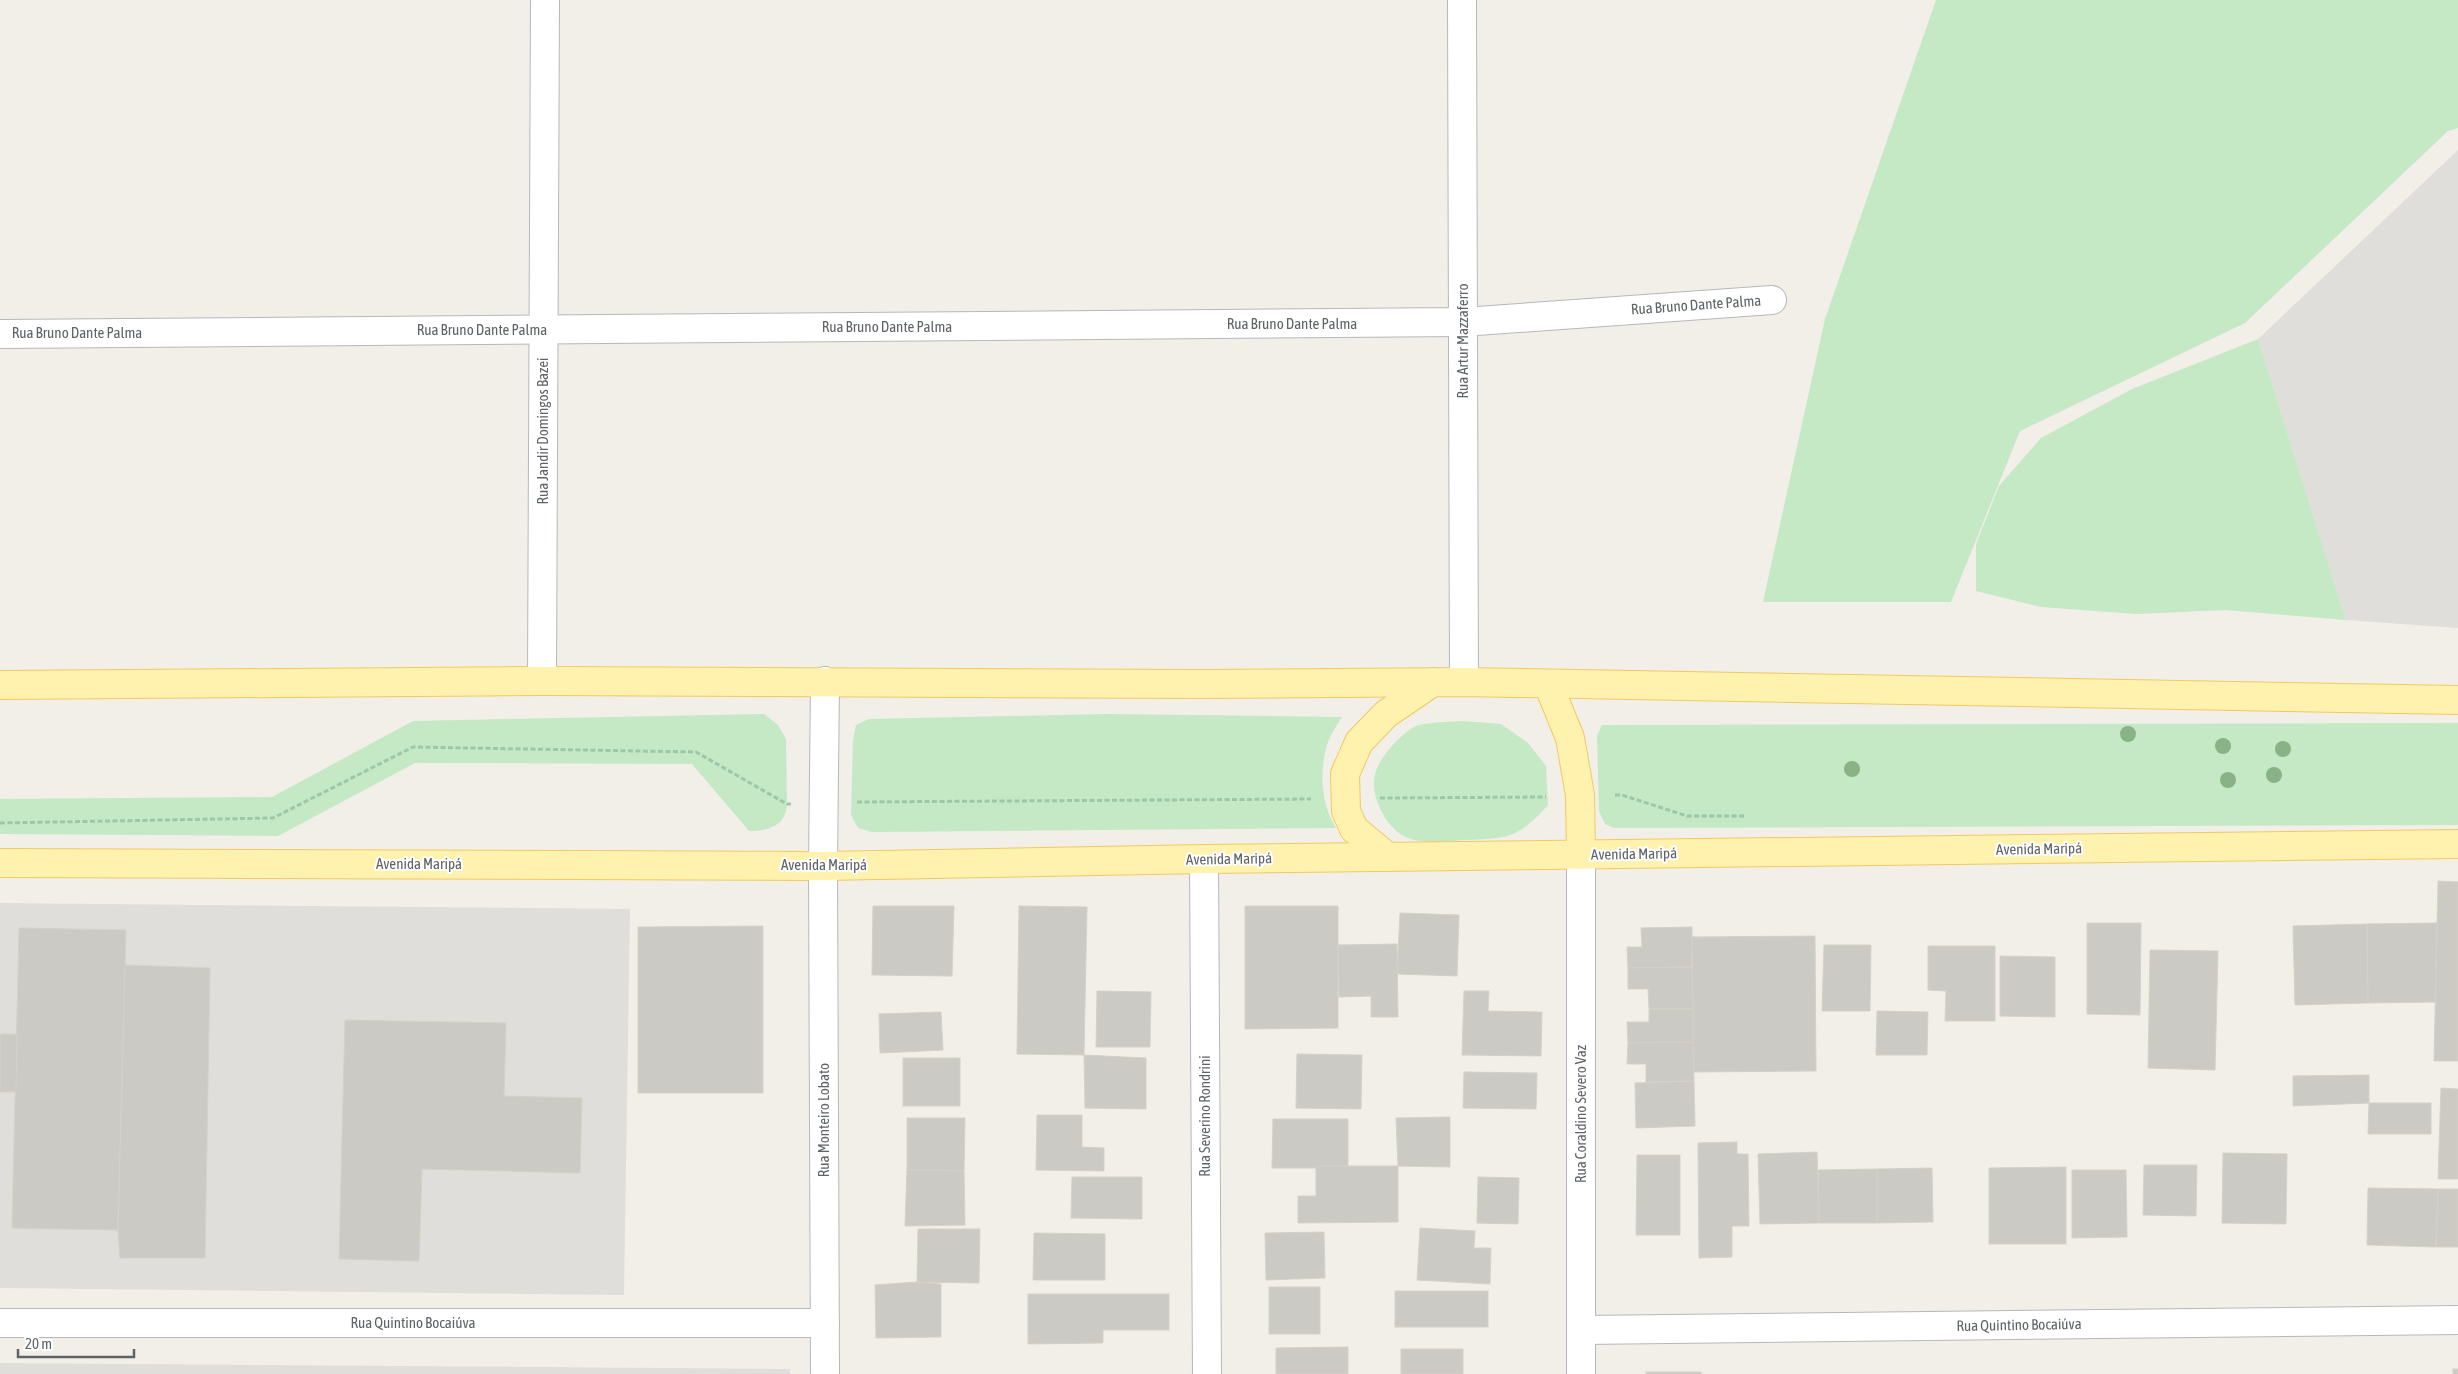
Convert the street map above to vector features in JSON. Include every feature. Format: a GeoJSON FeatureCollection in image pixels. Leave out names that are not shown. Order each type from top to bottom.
{"type":"FeatureCollection","features":[{"type":"Feature","properties":{"kind":"main road"},"geometry":{"type":"LineString","coordinates":[[0,685],[542,681],[1192,684],[1464,682],[2458,700]]}},
{"type":"Feature","properties":{"kind":"main road"},"geometry":{"type":"LineString","coordinates":[[1388,857],[1354,829],[1346,811],[1345,774],[1360,742],[1386,714],[1433,682]]}},
{"type":"Feature","properties":{"kind":"main road"},"geometry":{"type":"LineString","coordinates":[[1548,684],[1570,738],[1580,795],[1580,855]]}},
{"type":"Feature","properties":{"kind":"main road","name":"Avenida Maripá"},"geometry":{"type":"LineString","coordinates":[[0,863],[823,866],[1204,859],[2458,844]]}},
{"type":"Feature","properties":{"kind":"street","name":"Rua Jandir Domingos Bazei"},"geometry":{"type":"LineString","coordinates":[[542,681],[545,0]]}},
{"type":"Feature","properties":{"kind":"street","name":"Rua Artur Mazzaferro"},"geometry":{"type":"LineString","coordinates":[[1462,0],[1464,682]]}},
{"type":"Feature","properties":{"kind":"street","name":"Rua Bruno Dante Palma"},"geometry":{"type":"LineString","coordinates":[[0,334],[1463,322],[1772,300]]}},
{"type":"Feature","properties":{"kind":"street","name":"Rua Monteiro Lobato"},"geometry":{"type":"LineString","coordinates":[[825,681],[823,866],[825,1374]]}},
{"type":"Feature","properties":{"kind":"street","name":"Rua Coraldino Severo Vaz"},"geometry":{"type":"LineString","coordinates":[[1580,855],[1580,1374]]}},
{"type":"Feature","properties":{"kind":"street","name":"Rua Severino Rondrini"},"geometry":{"type":"LineString","coordinates":[[1204,859],[1207,1374]]}},
{"type":"Feature","properties":{"kind":"street","name":"Rua Quintino Bocaiúva"},"geometry":{"type":"LineString","coordinates":[[1580,1330],[2458,1320]]}},
{"type":"Feature","properties":{"kind":"street","name":"Rua Quintino Bocaiúva"},"geometry":{"type":"LineString","coordinates":[[0,1323],[825,1323]]}},
{"type":"Feature","properties":{"kind":"path"},"geometry":{"type":"LineString","coordinates":[[0,823],[273,818],[413,747],[696,752],[787,804],[824,802],[1136,800],[1212,802],[1346,798],[1622,795],[1687,816],[1746,816]]}},
{"type":"Feature","properties":{"kind":"shaded area"},"geometry":{"type":"Polygon","coordinates":[[[2458,150],[2458,628],[2346,620],[2258,339],[2458,150]]]}},
{"type":"Feature","properties":{"kind":"shaded area"},"geometry":{"type":"Polygon","coordinates":[[[0,903],[630,909],[624,1295],[0,1288],[0,903]]]}},
{"type":"Feature","properties":{"kind":"shaded area"},"geometry":{"type":"Polygon","coordinates":[[[0,1363],[790,1369],[790,1374],[0,1374],[0,1363]]]}},
{"type":"Feature","properties":{"kind":"green space"},"geometry":{"type":"Polygon","coordinates":[[[1936,0],[2458,0],[2458,128],[2448,131],[2245,323],[2020,431],[1951,602],[1763,602],[1825,319],[1936,0]]]}},
{"type":"Feature","properties":{"kind":"green space"},"geometry":{"type":"Polygon","coordinates":[[[2258,339],[2346,620],[2226,610],[2136,614],[2041,607],[1976,591],[1976,544],[1999,486],[2041,438],[2132,389],[2258,339]]]}},
{"type":"Feature","properties":{"kind":"green space"},"geometry":{"type":"Polygon","coordinates":[[[764,714],[778,725],[786,739],[787,804],[786,811],[780,822],[763,830],[749,831],[692,764],[415,763],[278,836],[0,834],[0,799],[272,797],[413,721],[764,714]]]}},
{"type":"Feature","properties":{"kind":"green space"},"geometry":{"type":"Polygon","coordinates":[[[1107,714],[1342,717],[1328,741],[1324,755],[1322,777],[1324,799],[1336,828],[872,832],[858,828],[851,815],[853,740],[856,725],[869,719],[1107,714]]]}},
{"type":"Feature","properties":{"kind":"green space"},"geometry":{"type":"Polygon","coordinates":[[[1463,721],[1501,724],[1528,743],[1546,766],[1548,805],[1528,825],[1502,837],[1425,842],[1402,835],[1396,831],[1381,811],[1375,795],[1374,780],[1378,765],[1388,750],[1414,727],[1430,723],[1463,721]]]}},
{"type":"Feature","properties":{"kind":"green space"},"geometry":{"type":"Polygon","coordinates":[[[2458,723],[2458,825],[1614,828],[1605,824],[1599,811],[1597,736],[1602,725],[2458,723]]]}},
{"type":"Feature","properties":{"kind":"building"},"geometry":{"type":"Polygon","coordinates":[[[2438,881],[2458,882],[2458,1061],[2434,1061],[2438,881]]]}},
{"type":"Feature","properties":{"kind":"building"},"geometry":{"type":"Polygon","coordinates":[[[873,906],[954,906],[952,976],[872,975],[873,906]]]}},
{"type":"Feature","properties":{"kind":"building"},"geometry":{"type":"Polygon","coordinates":[[[1019,906],[1087,907],[1084,1055],[1017,1054],[1019,906]]]}},
{"type":"Feature","properties":{"kind":"building"},"geometry":{"type":"Polygon","coordinates":[[[1245,906],[1338,906],[1338,1028],[1245,1029],[1245,906]]]}},
{"type":"Feature","properties":{"kind":"building"},"geometry":{"type":"Polygon","coordinates":[[[1400,913],[1459,915],[1457,976],[1397,974],[1400,913]]]}},
{"type":"Feature","properties":{"kind":"building"},"geometry":{"type":"Polygon","coordinates":[[[2087,923],[2141,923],[2140,1015],[2087,1014],[2087,923]]]}},
{"type":"Feature","properties":{"kind":"building"},"geometry":{"type":"Polygon","coordinates":[[[2437,923],[2435,1002],[2368,1003],[2367,924],[2437,923]]]}},
{"type":"Feature","properties":{"kind":"building"},"geometry":{"type":"Polygon","coordinates":[[[2367,924],[2368,1003],[2295,1005],[2293,926],[2367,924]]]}},
{"type":"Feature","properties":{"kind":"building"},"geometry":{"type":"Polygon","coordinates":[[[763,926],[763,1093],[638,1093],[638,927],[763,926]]]}},
{"type":"Feature","properties":{"kind":"building"},"geometry":{"type":"Polygon","coordinates":[[[1692,927],[1692,967],[1628,968],[1627,947],[1642,947],[1641,928],[1692,927]]]}},
{"type":"Feature","properties":{"kind":"building"},"geometry":{"type":"Polygon","coordinates":[[[19,928],[126,930],[118,1230],[12,1228],[19,928]]]}},
{"type":"Feature","properties":{"kind":"building"},"geometry":{"type":"Polygon","coordinates":[[[1815,936],[1816,1071],[1693,1072],[1692,937],[1815,936]]]}},
{"type":"Feature","properties":{"kind":"building"},"geometry":{"type":"Polygon","coordinates":[[[1397,944],[1398,1017],[1371,1017],[1371,996],[1339,997],[1338,945],[1397,944]]]}},
{"type":"Feature","properties":{"kind":"building"},"geometry":{"type":"Polygon","coordinates":[[[1824,945],[1871,945],[1870,1011],[1822,1011],[1824,945]]]}},
{"type":"Feature","properties":{"kind":"building"},"geometry":{"type":"Polygon","coordinates":[[[1928,946],[1995,946],[1995,1021],[1945,1021],[1946,991],[1928,990],[1928,946]]]}},
{"type":"Feature","properties":{"kind":"building"},"geometry":{"type":"Polygon","coordinates":[[[2150,950],[2218,951],[2215,1070],[2148,1068],[2150,950]]]}},
{"type":"Feature","properties":{"kind":"building"},"geometry":{"type":"Polygon","coordinates":[[[2000,956],[2055,957],[2055,1017],[2000,1016],[2000,956]]]}},
{"type":"Feature","properties":{"kind":"building"},"geometry":{"type":"Polygon","coordinates":[[[125,965],[210,968],[205,1258],[120,1258],[118,1230],[125,965]]]}},
{"type":"Feature","properties":{"kind":"building"},"geometry":{"type":"Polygon","coordinates":[[[1692,967],[1693,1009],[1649,1009],[1648,989],[1628,989],[1628,968],[1692,967]]]}},
{"type":"Feature","properties":{"kind":"building"},"geometry":{"type":"Polygon","coordinates":[[[1097,991],[1151,992],[1150,1047],[1096,1047],[1097,991]]]}},
{"type":"Feature","properties":{"kind":"building"},"geometry":{"type":"Polygon","coordinates":[[[1464,991],[1489,991],[1488,1011],[1542,1012],[1541,1056],[1462,1055],[1464,991]]]}},
{"type":"Feature","properties":{"kind":"building"},"geometry":{"type":"Polygon","coordinates":[[[1649,1009],[1693,1009],[1693,1042],[1628,1043],[1627,1022],[1649,1022],[1649,1009]]]}},
{"type":"Feature","properties":{"kind":"building"},"geometry":{"type":"Polygon","coordinates":[[[1877,1011],[1928,1012],[1927,1055],[1876,1055],[1877,1011]]]}},
{"type":"Feature","properties":{"kind":"building"},"geometry":{"type":"Polygon","coordinates":[[[941,1012],[943,1050],[880,1053],[879,1014],[941,1012]]]}},
{"type":"Feature","properties":{"kind":"building"},"geometry":{"type":"Polygon","coordinates":[[[345,1020],[506,1023],[504,1096],[582,1098],[580,1173],[422,1169],[419,1261],[339,1259],[345,1020]]]}},
{"type":"Feature","properties":{"kind":"building"},"geometry":{"type":"Polygon","coordinates":[[[0,1034],[17,1034],[16,1092],[0,1092],[0,1034]]]}},
{"type":"Feature","properties":{"kind":"building"},"geometry":{"type":"Polygon","coordinates":[[[1693,1042],[1694,1081],[1646,1082],[1646,1064],[1627,1064],[1628,1043],[1693,1042]]]}},
{"type":"Feature","properties":{"kind":"building"},"geometry":{"type":"Polygon","coordinates":[[[1297,1054],[1362,1055],[1361,1109],[1296,1108],[1297,1054]]]}},
{"type":"Feature","properties":{"kind":"building"},"geometry":{"type":"Polygon","coordinates":[[[1084,1055],[1146,1058],[1146,1109],[1085,1108],[1084,1055]]]}},
{"type":"Feature","properties":{"kind":"building"},"geometry":{"type":"Polygon","coordinates":[[[903,1058],[960,1058],[960,1106],[903,1106],[903,1058]]]}},
{"type":"Feature","properties":{"kind":"building"},"geometry":{"type":"Polygon","coordinates":[[[1464,1072],[1537,1073],[1536,1109],[1463,1108],[1464,1072]]]}},
{"type":"Feature","properties":{"kind":"building"},"geometry":{"type":"Polygon","coordinates":[[[2369,1075],[2369,1103],[2293,1106],[2293,1076],[2369,1075]]]}},
{"type":"Feature","properties":{"kind":"building"},"geometry":{"type":"Polygon","coordinates":[[[1694,1081],[1695,1126],[1636,1128],[1635,1083],[1694,1081]]]}},
{"type":"Feature","properties":{"kind":"building"},"geometry":{"type":"Polygon","coordinates":[[[2441,1088],[2458,1089],[2458,1179],[2438,1179],[2441,1088]]]}},
{"type":"Feature","properties":{"kind":"building"},"geometry":{"type":"Polygon","coordinates":[[[2369,1103],[2431,1103],[2431,1134],[2368,1134],[2369,1103]]]}},
{"type":"Feature","properties":{"kind":"building"},"geometry":{"type":"Polygon","coordinates":[[[1037,1115],[1082,1115],[1082,1147],[1104,1148],[1104,1171],[1036,1170],[1037,1115]]]}},
{"type":"Feature","properties":{"kind":"building"},"geometry":{"type":"Polygon","coordinates":[[[1450,1117],[1450,1167],[1398,1166],[1396,1118],[1450,1117]]]}},
{"type":"Feature","properties":{"kind":"building"},"geometry":{"type":"Polygon","coordinates":[[[907,1118],[965,1118],[964,1171],[907,1170],[907,1118]]]}},
{"type":"Feature","properties":{"kind":"building"},"geometry":{"type":"Polygon","coordinates":[[[1273,1119],[1348,1119],[1348,1168],[1272,1168],[1273,1119]]]}},
{"type":"Feature","properties":{"kind":"building"},"geometry":{"type":"Polygon","coordinates":[[[1737,1142],[1737,1154],[1748,1154],[1749,1226],[1732,1226],[1732,1257],[1699,1258],[1698,1143],[1737,1142]]]}},
{"type":"Feature","properties":{"kind":"building"},"geometry":{"type":"Polygon","coordinates":[[[1817,1152],[1819,1223],[1760,1224],[1758,1154],[1817,1152]]]}},
{"type":"Feature","properties":{"kind":"building"},"geometry":{"type":"Polygon","coordinates":[[[2223,1153],[2287,1154],[2286,1224],[2222,1223],[2223,1153]]]}},
{"type":"Feature","properties":{"kind":"building"},"geometry":{"type":"Polygon","coordinates":[[[1637,1155],[1680,1155],[1680,1235],[1636,1235],[1637,1155]]]}},
{"type":"Feature","properties":{"kind":"building"},"geometry":{"type":"Polygon","coordinates":[[[2144,1165],[2197,1165],[2196,1216],[2143,1215],[2144,1165]]]}},
{"type":"Feature","properties":{"kind":"building"},"geometry":{"type":"Polygon","coordinates":[[[1316,1166],[1398,1166],[1398,1222],[1298,1223],[1298,1196],[1316,1196],[1316,1166]]]}},
{"type":"Feature","properties":{"kind":"building"},"geometry":{"type":"Polygon","coordinates":[[[2066,1167],[2066,1244],[1989,1244],[1989,1168],[2066,1167]]]}},
{"type":"Feature","properties":{"kind":"building"},"geometry":{"type":"Polygon","coordinates":[[[1932,1168],[1933,1222],[1877,1223],[1877,1169],[1932,1168]]]}},
{"type":"Feature","properties":{"kind":"building"},"geometry":{"type":"Polygon","coordinates":[[[1877,1169],[1877,1223],[1819,1223],[1818,1170],[1877,1169]]]}},
{"type":"Feature","properties":{"kind":"building"},"geometry":{"type":"Polygon","coordinates":[[[907,1170],[964,1171],[965,1225],[905,1226],[907,1170]]]}},
{"type":"Feature","properties":{"kind":"building"},"geometry":{"type":"Polygon","coordinates":[[[2072,1170],[2126,1170],[2127,1237],[2072,1238],[2072,1170]]]}},
{"type":"Feature","properties":{"kind":"building"},"geometry":{"type":"Polygon","coordinates":[[[1072,1177],[1142,1177],[1142,1219],[1071,1218],[1072,1177]]]}},
{"type":"Feature","properties":{"kind":"building"},"geometry":{"type":"Polygon","coordinates":[[[1478,1177],[1519,1178],[1518,1224],[1477,1223],[1478,1177]]]}},
{"type":"Feature","properties":{"kind":"building"},"geometry":{"type":"Polygon","coordinates":[[[2368,1188],[2438,1189],[2436,1247],[2367,1245],[2368,1188]]]}},
{"type":"Feature","properties":{"kind":"building"},"geometry":{"type":"Polygon","coordinates":[[[2438,1189],[2458,1189],[2458,1247],[2436,1247],[2438,1189]]]}},
{"type":"Feature","properties":{"kind":"building"},"geometry":{"type":"Polygon","coordinates":[[[1420,1228],[1475,1231],[1474,1248],[1491,1248],[1490,1284],[1417,1280],[1420,1228]]]}},
{"type":"Feature","properties":{"kind":"building"},"geometry":{"type":"Polygon","coordinates":[[[918,1229],[980,1229],[979,1283],[917,1282],[918,1229]]]}},
{"type":"Feature","properties":{"kind":"building"},"geometry":{"type":"Polygon","coordinates":[[[1324,1232],[1325,1278],[1266,1280],[1265,1233],[1324,1232]]]}},
{"type":"Feature","properties":{"kind":"building"},"geometry":{"type":"Polygon","coordinates":[[[1034,1233],[1105,1234],[1105,1280],[1033,1280],[1034,1233]]]}},
{"type":"Feature","properties":{"kind":"building"},"geometry":{"type":"Polygon","coordinates":[[[917,1282],[941,1284],[941,1337],[876,1338],[875,1285],[917,1282]]]}},
{"type":"Feature","properties":{"kind":"building"},"geometry":{"type":"Polygon","coordinates":[[[1269,1287],[1320,1287],[1320,1334],[1269,1334],[1269,1287]]]}},
{"type":"Feature","properties":{"kind":"building"},"geometry":{"type":"Polygon","coordinates":[[[1395,1291],[1488,1291],[1488,1327],[1395,1327],[1395,1291]]]}},
{"type":"Feature","properties":{"kind":"building"},"geometry":{"type":"Polygon","coordinates":[[[1028,1294],[1169,1294],[1169,1330],[1103,1330],[1103,1343],[1028,1344],[1028,1294]]]}},
{"type":"Feature","properties":{"kind":"building"},"geometry":{"type":"Polygon","coordinates":[[[1348,1347],[1348,1374],[1276,1374],[1276,1348],[1348,1347]]]}},
{"type":"Feature","properties":{"kind":"building"},"geometry":{"type":"Polygon","coordinates":[[[1401,1349],[1463,1349],[1463,1374],[1401,1374],[1401,1349]]]}},
{"type":"Feature","properties":{"kind":"building"},"geometry":{"type":"Polygon","coordinates":[[[2453,1369],[2458,1369],[2458,1374],[2453,1374],[2453,1369]]]}},
{"type":"Feature","properties":{"kind":"building"},"geometry":{"type":"Polygon","coordinates":[[[1646,1372],[1701,1372],[1701,1374],[1646,1374],[1646,1372]]]}}]}
